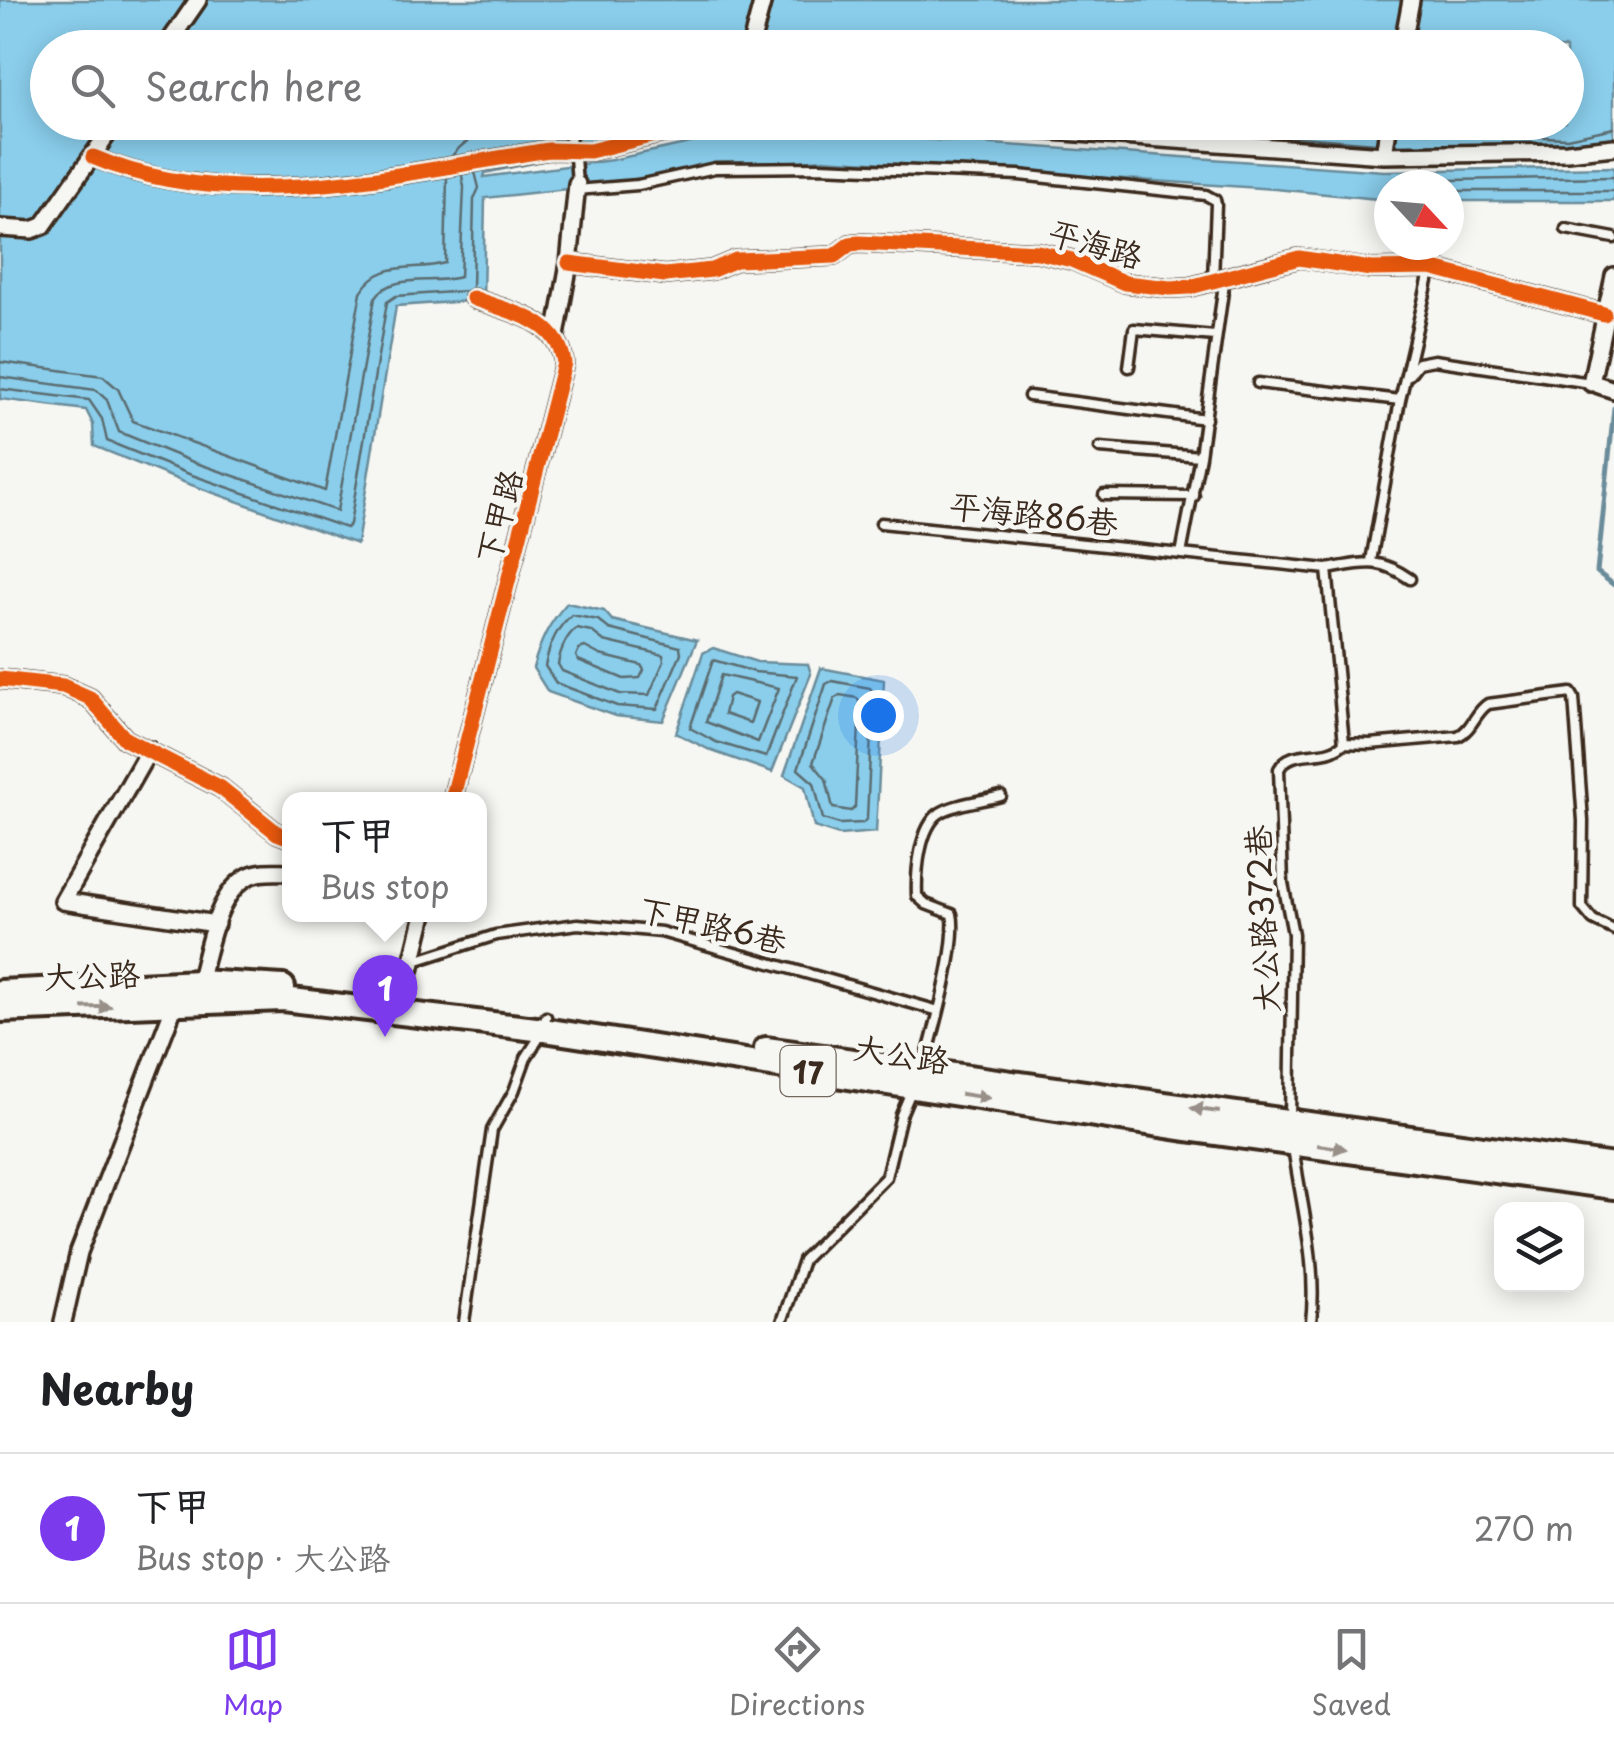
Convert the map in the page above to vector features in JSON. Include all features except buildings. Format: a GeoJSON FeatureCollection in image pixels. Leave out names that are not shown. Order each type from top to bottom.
{"type":"FeatureCollection","features":[{"type":"Feature","properties":{"kind":"main road","name":"大公路"},"geometry":{"type":"LineString","coordinates":[[0,992],[199,982],[402,1005],[1291,1132],[1614,1187]]}},
{"type":"Feature","properties":{"kind":"main road","name":"大公路"},"geometry":{"type":"LineString","coordinates":[[0,1010],[283,998],[402,1005]]}},
{"type":"Feature","properties":{"kind":"main road","name":"大公路"},"geometry":{"type":"LineString","coordinates":[[1291,1132],[1614,1166]]}},
{"type":"Feature","properties":{"kind":"street"},"geometry":{"type":"LineString","coordinates":[[177,30],[198,0]]}},
{"type":"Feature","properties":{"kind":"street"},"geometry":{"type":"LineString","coordinates":[[755,30],[763,0]]}},
{"type":"Feature","properties":{"kind":"street"},"geometry":{"type":"LineString","coordinates":[[1405,30],[1410,0]]}},
{"type":"Feature","properties":{"kind":"street"},"geometry":{"type":"LineString","coordinates":[[0,228],[32,230],[43,226],[105,140]]}},
{"type":"Feature","properties":{"kind":"street"},"geometry":{"type":"LineString","coordinates":[[94,157],[131,173],[218,187],[303,185],[549,150],[574,154],[634,140]]}},
{"type":"Feature","properties":{"kind":"street"},"geometry":{"type":"LineString","coordinates":[[1176,140],[1384,155],[1567,152],[1614,147]]}},
{"type":"Feature","properties":{"kind":"street"},"geometry":{"type":"LineString","coordinates":[[1384,155],[1386,140]]}},
{"type":"Feature","properties":{"kind":"street","name":"下甲路"},"geometry":{"type":"LineString","coordinates":[[454,792],[562,379],[562,348],[556,336],[577,187]]}},
{"type":"Feature","properties":{"kind":"street","name":"平海路"},"geometry":{"type":"LineString","coordinates":[[569,263],[664,275],[712,270],[736,260],[834,256],[850,244],[859,243],[1038,252],[1072,260],[1136,286],[1170,288],[1299,258],[1371,268],[1431,268],[1604,314]]}},
{"type":"Feature","properties":{"kind":"street"},"geometry":{"type":"LineString","coordinates":[[1601,386],[1604,314],[1614,276]]}},
{"type":"Feature","properties":{"kind":"street"},"geometry":{"type":"LineString","coordinates":[[473,298],[547,327],[556,336]]}},
{"type":"Feature","properties":{"kind":"street"},"geometry":{"type":"LineString","coordinates":[[0,679],[78,691],[100,706],[125,739],[221,788],[282,836]]}},
{"type":"Feature","properties":{"kind":"street"},"geometry":{"type":"LineString","coordinates":[[149,750],[64,901],[216,924]]}},
{"type":"Feature","properties":{"kind":"street"},"geometry":{"type":"LineString","coordinates":[[199,982],[216,924],[232,891],[248,876],[282,872]]}},
{"type":"Feature","properties":{"kind":"street"},"geometry":{"type":"LineString","coordinates":[[402,1005],[422,922]]}},
{"type":"Feature","properties":{"kind":"street"},"geometry":{"type":"LineString","coordinates":[[63,1322],[80,1252],[175,1004]]}},
{"type":"Feature","properties":{"kind":"lane"},"geometry":{"type":"LineString","coordinates":[[570,140],[577,187],[638,185],[716,168],[818,166],[1019,175],[1206,195],[1216,200],[1219,279],[1215,336],[1194,496],[1181,554]]}},
{"type":"Feature","properties":{"kind":"lane"},"geometry":{"type":"LineString","coordinates":[[1566,229],[1614,238]]}},
{"type":"Feature","properties":{"kind":"lane"},"geometry":{"type":"LineString","coordinates":[[1410,579],[1384,563],[1370,561],[1400,400],[1431,268]]}},
{"type":"Feature","properties":{"kind":"lane"},"geometry":{"type":"LineString","coordinates":[[1129,367],[1134,329],[1215,336]]}},
{"type":"Feature","properties":{"kind":"lane"},"geometry":{"type":"LineString","coordinates":[[1406,378],[1424,360],[1601,386]]}},
{"type":"Feature","properties":{"kind":"lane"},"geometry":{"type":"LineString","coordinates":[[1258,383],[1400,400]]}},
{"type":"Feature","properties":{"kind":"lane"},"geometry":{"type":"LineString","coordinates":[[1030,396],[1206,419]]}},
{"type":"Feature","properties":{"kind":"lane"},"geometry":{"type":"LineString","coordinates":[[1100,448],[1200,456]]}},
{"type":"Feature","properties":{"kind":"lane"},"geometry":{"type":"LineString","coordinates":[[1104,495],[1194,496]]}},
{"type":"Feature","properties":{"kind":"lane","name":"平海路86巷"},"geometry":{"type":"LineString","coordinates":[[881,522],[1326,569],[1370,561]]}},
{"type":"Feature","properties":{"kind":"lane"},"geometry":{"type":"LineString","coordinates":[[1326,569],[1344,743],[1458,736],[1466,733],[1488,704],[1571,694],[1582,799],[1582,907],[1593,920],[1614,930]]}},
{"type":"Feature","properties":{"kind":"lane","name":"大公路372巷"},"geometry":{"type":"LineString","coordinates":[[1291,1132],[1294,934],[1282,884],[1279,769],[1292,756],[1330,754],[1344,743]]}},
{"type":"Feature","properties":{"kind":"lane"},"geometry":{"type":"LineString","coordinates":[[782,1322],[803,1260],[886,1177],[901,1116],[918,1078],[939,1011],[954,919],[946,909],[926,904],[917,896],[928,830],[942,812],[1001,796]]}},
{"type":"Feature","properties":{"kind":"lane","name":"下甲路6巷"},"geometry":{"type":"LineString","coordinates":[[414,962],[496,935],[578,924],[661,932],[939,1011]]}},
{"type":"Feature","properties":{"kind":"lane"},"geometry":{"type":"LineString","coordinates":[[464,1322],[492,1130],[545,1024]]}},
{"type":"Feature","properties":{"kind":"lane"},"geometry":{"type":"LineString","coordinates":[[1291,1132],[1312,1273],[1311,1322]]}},
{"type":"Feature","properties":{"kind":"water"},"geometry":{"type":"Polygon","coordinates":[[[0,0],[1614,0],[1614,149],[1570,161],[1338,151],[1197,140],[1584,140],[1584,30],[30,30],[30,140],[641,140],[485,173],[484,177],[612,160],[703,140],[937,140],[1374,170],[1374,199],[824,159],[703,168],[485,198],[483,300],[396,306],[357,544],[94,446],[93,424],[86,410],[0,399],[0,0]]]}},
{"type":"Feature","properties":{"kind":"water"},"geometry":{"type":"Polygon","coordinates":[[[1614,167],[1614,201],[1464,201],[1464,170],[1442,170],[1614,167]]]}},
{"type":"Feature","properties":{"kind":"water"},"geometry":{"type":"Polygon","coordinates":[[[567,603],[604,611],[612,620],[697,640],[663,721],[615,716],[548,692],[533,668],[546,633],[567,603]]]}},
{"type":"Feature","properties":{"kind":"water"},"geometry":{"type":"Polygon","coordinates":[[[713,648],[757,662],[808,664],[811,674],[772,772],[712,751],[676,733],[703,653],[713,648]]]}},
{"type":"Feature","properties":{"kind":"water"},"geometry":{"type":"Polygon","coordinates":[[[821,668],[884,680],[876,832],[839,835],[814,827],[805,787],[784,775],[821,668]]]}},
{"type":"Feature","properties":{"kind":"waterway"},"geometry":{"type":"LineString","coordinates":[[1614,408],[1597,572],[1614,585]]}},
{"type":"Feature","properties":{"kind":"cycle path"},"geometry":{"type":"LineString","coordinates":[[93,157],[147,175],[204,185],[261,187],[378,178],[549,150],[590,151],[634,140]]}},
{"type":"Feature","properties":{"kind":"cycle path"},"geometry":{"type":"LineString","coordinates":[[569,263],[665,275],[712,270],[736,260],[834,256],[850,244],[859,243],[1038,252],[1072,260],[1125,283],[1170,288],[1190,287],[1299,258],[1371,269],[1431,268],[1604,314]]}},
{"type":"Feature","properties":{"kind":"cycle path"},"geometry":{"type":"LineString","coordinates":[[454,792],[564,363],[560,348],[543,327],[473,298]]}},
{"type":"Feature","properties":{"kind":"cycle path"},"geometry":{"type":"LineString","coordinates":[[0,679],[63,686],[90,698],[125,739],[221,788],[282,835]]}},
{"type":"Feature","properties":{"kind":"place","name":"下甲"},"geometry":{"type":"Point","coordinates":[385,1037]}}]}
